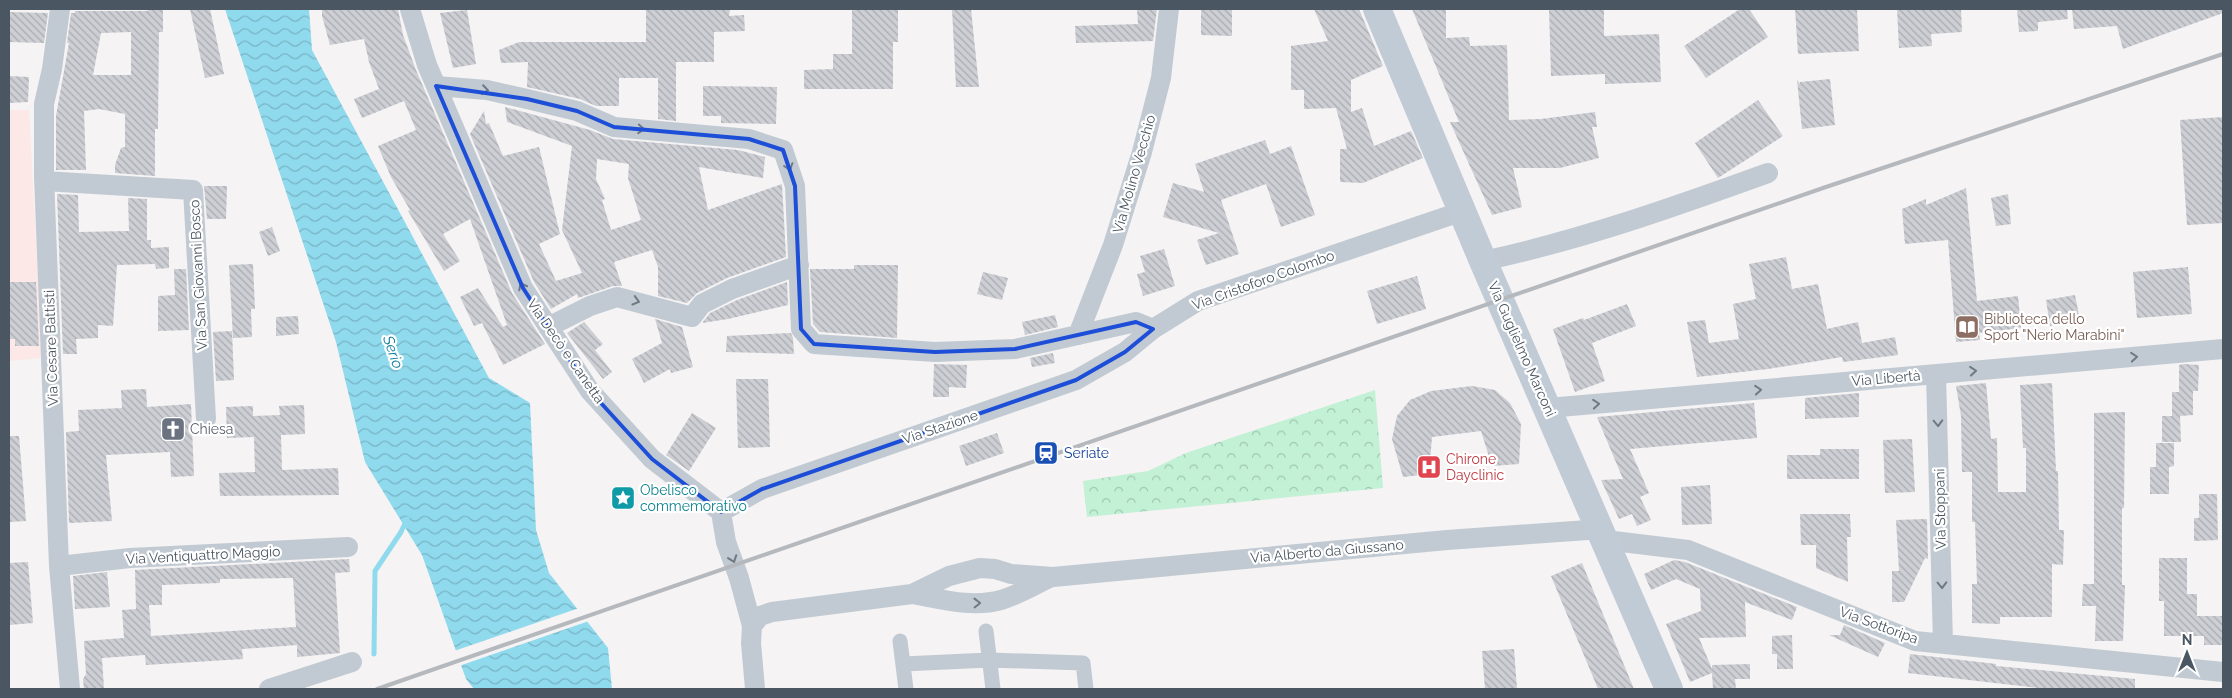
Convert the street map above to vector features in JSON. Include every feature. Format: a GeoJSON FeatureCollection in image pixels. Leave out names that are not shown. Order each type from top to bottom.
{"type":"FeatureCollection","features":[{"type":"Feature","properties":{"kind":"main road","name":"Via Guglielmo Marconi"},"geometry":{"type":"LineString","coordinates":[[1377,9],[1483,261],[1669,689]]}},
{"type":"Feature","properties":{"kind":"street","name":"Via Cesare Battisti"},"geometry":{"type":"LineString","coordinates":[[60,9],[52,69],[44,104],[44,180],[59,566],[70,689]]}},
{"type":"Feature","properties":{"kind":"street","name":"Via Decò e Canetta"},"geometry":{"type":"LineString","coordinates":[[410,9],[427,65],[523,288],[590,391],[652,459],[720,512]]}},
{"type":"Feature","properties":{"kind":"street","name":"Via Molino Vecchio"},"geometry":{"type":"LineString","coordinates":[[1078,335],[1113,245],[1142,152],[1162,78],[1170,9]]}},
{"type":"Feature","properties":{"kind":"street"},"geometry":{"type":"LineString","coordinates":[[436,86],[487,90],[528,99],[577,111],[614,127],[749,139],[783,150],[796,186],[801,329],[814,344],[936,352],[1015,349],[1136,322],[1153,329]]}},
{"type":"Feature","properties":{"kind":"street"},"geometry":{"type":"LineString","coordinates":[[1483,261],[1528,252],[1642,218],[1768,173]]}},
{"type":"Feature","properties":{"kind":"street","name":"Via San Giovanni Bosco"},"geometry":{"type":"LineString","coordinates":[[44,180],[193,190],[206,419]]}},
{"type":"Feature","properties":{"kind":"street","name":"Via Cristoforo Colombo"},"geometry":{"type":"LineString","coordinates":[[1153,329],[1198,301],[1463,211]]}},
{"type":"Feature","properties":{"kind":"street"},"geometry":{"type":"LineString","coordinates":[[548,327],[590,306],[617,296],[692,317],[702,304],[732,290],[798,265]]}},
{"type":"Feature","properties":{"kind":"street","name":"Via Stazione"},"geometry":{"type":"LineString","coordinates":[[720,512],[762,489],[1076,380],[1125,352],[1153,329]]}},
{"type":"Feature","properties":{"kind":"street","name":"Via Libertà"},"geometry":{"type":"LineString","coordinates":[[1548,408],[2223,349]]}},
{"type":"Feature","properties":{"kind":"street","name":"Via Stoppani"},"geometry":{"type":"LineString","coordinates":[[1936,374],[1943,644]]}},
{"type":"Feature","properties":{"kind":"street"},"geometry":{"type":"LineString","coordinates":[[720,512],[726,542],[739,578],[752,626],[751,643],[755,689]]}},
{"type":"Feature","properties":{"kind":"street","name":"Via Alberto da Giussano"},"geometry":{"type":"LineString","coordinates":[[1053,577],[1447,540],[1588,530],[1603,534]]}},
{"type":"Feature","properties":{"kind":"street","name":"Via Sottoripa"},"geometry":{"type":"LineString","coordinates":[[1603,534],[1688,550],[1915,641],[2223,672]]}},
{"type":"Feature","properties":{"kind":"street","name":"Via Ventiquattro Maggio"},"geometry":{"type":"LineString","coordinates":[[59,566],[130,558],[348,547]]}},
{"type":"Feature","properties":{"kind":"street"},"geometry":{"type":"LineString","coordinates":[[912,594],[949,576],[980,568],[995,569],[1011,574],[1053,577]]}},
{"type":"Feature","properties":{"kind":"street"},"geometry":{"type":"LineString","coordinates":[[1011,574],[1016,586],[1015,594]]}},
{"type":"Feature","properties":{"kind":"street"},"geometry":{"type":"LineString","coordinates":[[949,576],[946,591],[950,600]]}},
{"type":"Feature","properties":{"kind":"street"},"geometry":{"type":"LineString","coordinates":[[752,626],[760,616],[772,612],[912,594],[961,603],[983,603],[1000,600],[1053,577]]}},
{"type":"Feature","properties":{"kind":"street"},"geometry":{"type":"LineString","coordinates":[[986,632],[993,689]]}},
{"type":"Feature","properties":{"kind":"street"},"geometry":{"type":"LineString","coordinates":[[900,641],[906,689]]}},
{"type":"Feature","properties":{"kind":"street"},"geometry":{"type":"LineString","coordinates":[[903,664],[989,660],[1084,663],[1086,689]]}},
{"type":"Feature","properties":{"kind":"street"},"geometry":{"type":"LineString","coordinates":[[269,689],[352,662]]}},
{"type":"Feature","properties":{"kind":"highlighted area"},"geometry":{"type":"Polygon","coordinates":[[[436,86],[527,99],[577,111],[614,127],[749,139],[783,150],[795,186],[801,329],[814,344],[935,352],[1015,349],[1136,322],[1153,329],[1125,352],[1076,380],[762,489],[721,512],[652,459],[590,391],[523,288],[436,86]]]}},
{"type":"Feature","properties":{"kind":"shaded area"},"geometry":{"type":"Polygon","coordinates":[[[9,110],[29,110],[42,358],[9,361],[9,110]]]}},
{"type":"Feature","properties":{"kind":"green space"},"geometry":{"type":"Polygon","coordinates":[[[1375,390],[1383,488],[1087,517],[1083,481],[1148,471],[1186,453],[1375,390]]]}},
{"type":"Feature","properties":{"kind":"water","name":"Serio"},"geometry":{"type":"Polygon","coordinates":[[[225,9],[309,9],[312,50],[489,378],[530,403],[536,530],[549,573],[608,648],[612,689],[474,689],[466,679],[422,555],[365,462],[336,342],[225,9]]]}},
{"type":"Feature","properties":{"kind":"pier"},"geometry":{"type":"Polygon","coordinates":[[[579,608],[589,621],[459,666],[454,651],[579,608]]]}},
{"type":"Feature","properties":{"kind":"building"},"geometry":{"type":"Polygon","coordinates":[[[148,9],[163,9],[163,32],[159,32],[158,129],[155,129],[155,176],[115,173],[115,165],[121,148],[125,147],[125,114],[99,109],[84,111],[86,170],[56,170],[56,116],[69,43],[67,43],[71,13],[75,13],[75,11],[148,11],[148,9]],[[131,32],[101,33],[93,75],[131,75],[131,32]]]}},
{"type":"Feature","properties":{"kind":"building"},"geometry":{"type":"Polygon","coordinates":[[[190,9],[210,9],[224,74],[205,78],[190,9]]]}},
{"type":"Feature","properties":{"kind":"building"},"geometry":{"type":"Polygon","coordinates":[[[322,9],[398,9],[403,35],[416,70],[512,293],[545,344],[503,365],[482,323],[474,326],[460,297],[478,288],[503,327],[507,325],[470,219],[443,234],[460,261],[444,271],[408,211],[410,210],[391,177],[378,146],[416,130],[404,101],[362,118],[354,99],[379,89],[369,62],[364,39],[330,45],[322,16],[322,9]]]}},
{"type":"Feature","properties":{"kind":"building"},"geometry":{"type":"Polygon","coordinates":[[[646,9],[730,9],[729,16],[744,15],[745,31],[714,32],[714,62],[676,62],[676,121],[658,119],[658,78],[619,78],[619,106],[596,106],[580,99],[527,87],[528,62],[501,63],[499,50],[519,42],[646,42],[646,9]]]}},
{"type":"Feature","properties":{"kind":"building"},"geometry":{"type":"Polygon","coordinates":[[[852,9],[898,9],[898,42],[893,42],[893,89],[804,89],[804,70],[833,69],[833,54],[852,54],[852,9]]]}},
{"type":"Feature","properties":{"kind":"building"},"geometry":{"type":"Polygon","coordinates":[[[952,9],[971,9],[979,87],[956,87],[952,9]]]}},
{"type":"Feature","properties":{"kind":"building"},"geometry":{"type":"Polygon","coordinates":[[[1137,9],[1157,9],[1153,41],[1076,43],[1075,26],[1138,24],[1137,9]]]}},
{"type":"Feature","properties":{"kind":"building"},"geometry":{"type":"Polygon","coordinates":[[[1201,9],[1232,9],[1232,36],[1201,35],[1201,9]]]}},
{"type":"Feature","properties":{"kind":"building"},"geometry":{"type":"Polygon","coordinates":[[[1314,9],[1359,9],[1383,66],[1351,80],[1351,112],[1362,108],[1374,146],[1411,131],[1423,158],[1363,183],[1340,182],[1340,149],[1347,149],[1336,108],[1304,109],[1304,90],[1291,90],[1291,46],[1328,41],[1314,9]]]}},
{"type":"Feature","properties":{"kind":"building"},"geometry":{"type":"Polygon","coordinates":[[[1412,9],[1446,9],[1446,38],[1469,37],[1470,46],[1507,45],[1509,120],[1541,119],[1595,112],[1597,127],[1592,127],[1599,158],[1560,168],[1513,168],[1522,207],[1492,215],[1450,122],[1459,122],[1412,9]]]}},
{"type":"Feature","properties":{"kind":"building"},"geometry":{"type":"Polygon","coordinates":[[[1549,9],[1604,9],[1604,36],[1659,34],[1661,82],[1605,84],[1605,74],[1551,76],[1549,9]]]}},
{"type":"Feature","properties":{"kind":"building"},"geometry":{"type":"Polygon","coordinates":[[[1740,9],[1749,9],[1768,37],[1706,78],[1684,46],[1740,9]]]}},
{"type":"Feature","properties":{"kind":"building"},"geometry":{"type":"Polygon","coordinates":[[[1795,9],[1857,9],[1859,51],[1798,54],[1795,9]]]}},
{"type":"Feature","properties":{"kind":"building"},"geometry":{"type":"Polygon","coordinates":[[[1897,9],[1961,9],[1962,32],[1931,34],[1932,46],[1899,48],[1897,9]]]}},
{"type":"Feature","properties":{"kind":"building"},"geometry":{"type":"Polygon","coordinates":[[[2017,9],[2067,9],[2068,19],[2038,22],[2038,31],[2019,32],[2017,9]]]}},
{"type":"Feature","properties":{"kind":"building"},"geometry":{"type":"Polygon","coordinates":[[[2072,9],[2223,9],[2223,13],[2123,49],[2117,26],[2074,29],[2072,9]]]}},
{"type":"Feature","properties":{"kind":"building"},"geometry":{"type":"Polygon","coordinates":[[[467,10],[476,64],[453,68],[440,13],[467,10]]]}},
{"type":"Feature","properties":{"kind":"building"},"geometry":{"type":"Polygon","coordinates":[[[9,12],[48,13],[44,43],[9,42],[9,12]]]}},
{"type":"Feature","properties":{"kind":"building"},"geometry":{"type":"Polygon","coordinates":[[[9,76],[29,77],[28,102],[9,103],[9,76]]]}},
{"type":"Feature","properties":{"kind":"building"},"geometry":{"type":"Polygon","coordinates":[[[1830,79],[1835,125],[1802,129],[1797,80],[1800,84],[1800,82],[1830,79]]]}},
{"type":"Feature","properties":{"kind":"building"},"geometry":{"type":"Polygon","coordinates":[[[703,86],[777,87],[776,124],[721,123],[721,116],[703,116],[703,86]]]}},
{"type":"Feature","properties":{"kind":"building"},"geometry":{"type":"Polygon","coordinates":[[[1758,100],[1783,136],[1718,178],[1695,143],[1758,100]]]}},
{"type":"Feature","properties":{"kind":"building"},"geometry":{"type":"Polygon","coordinates":[[[505,107],[590,130],[613,139],[738,150],[765,157],[763,178],[699,167],[708,210],[782,184],[786,257],[727,278],[697,293],[687,303],[658,296],[658,267],[652,250],[614,262],[622,286],[613,286],[578,298],[577,294],[551,309],[534,282],[470,134],[484,111],[486,124],[489,123],[503,156],[539,147],[560,234],[539,244],[556,281],[582,273],[562,230],[572,146],[507,122],[505,107]],[[597,159],[596,179],[605,199],[602,200],[611,230],[641,220],[628,178],[629,164],[597,159]]]}},
{"type":"Feature","properties":{"kind":"building"},"geometry":{"type":"Polygon","coordinates":[[[2223,117],[2223,223],[2187,225],[2180,120],[2223,117]]]}},
{"type":"Feature","properties":{"kind":"building"},"geometry":{"type":"Polygon","coordinates":[[[1265,140],[1270,154],[1291,146],[1315,215],[1281,227],[1266,184],[1221,200],[1239,254],[1206,265],[1197,240],[1219,233],[1163,217],[1173,183],[1204,192],[1195,164],[1265,140]]]}},
{"type":"Feature","properties":{"kind":"building"},"geometry":{"type":"Polygon","coordinates":[[[204,186],[227,186],[226,219],[207,219],[204,186]]]}},
{"type":"Feature","properties":{"kind":"building"},"geometry":{"type":"Polygon","coordinates":[[[1966,188],[1977,301],[2018,296],[2021,328],[1979,333],[1980,340],[1956,342],[1948,240],[1905,244],[1902,209],[1926,199],[1926,205],[1966,188]]]}},
{"type":"Feature","properties":{"kind":"building"},"geometry":{"type":"Polygon","coordinates":[[[57,194],[78,195],[79,232],[129,231],[128,198],[147,199],[147,240],[151,240],[151,248],[169,247],[169,268],[156,269],[155,264],[117,265],[113,326],[98,325],[98,338],[76,339],[77,354],[63,354],[57,194]]]}},
{"type":"Feature","properties":{"kind":"building"},"geometry":{"type":"Polygon","coordinates":[[[2008,194],[2011,224],[1996,226],[1991,198],[2008,194]]]}},
{"type":"Feature","properties":{"kind":"building"},"geometry":{"type":"Polygon","coordinates":[[[272,227],[280,251],[268,256],[259,232],[272,227]]]}},
{"type":"Feature","properties":{"kind":"building"},"geometry":{"type":"Polygon","coordinates":[[[1164,249],[1175,286],[1143,296],[1137,274],[1145,272],[1140,256],[1164,249]]]}},
{"type":"Feature","properties":{"kind":"building"},"geometry":{"type":"Polygon","coordinates":[[[1786,257],[1792,289],[1818,284],[1827,329],[1858,322],[1862,343],[1895,337],[1898,355],[1843,362],[1842,357],[1768,369],[1697,377],[1687,322],[1705,320],[1709,343],[1739,339],[1733,304],[1756,299],[1749,264],[1786,257]]]}},
{"type":"Feature","properties":{"kind":"building"},"geometry":{"type":"Polygon","coordinates":[[[253,264],[255,309],[251,309],[252,337],[233,338],[229,265],[253,264]]]}},
{"type":"Feature","properties":{"kind":"building"},"geometry":{"type":"Polygon","coordinates":[[[854,265],[898,265],[897,338],[820,332],[813,324],[810,269],[854,269],[854,265]]]}},
{"type":"Feature","properties":{"kind":"building"},"geometry":{"type":"Polygon","coordinates":[[[2188,267],[2192,314],[2137,318],[2133,272],[2188,267]]]}},
{"type":"Feature","properties":{"kind":"building"},"geometry":{"type":"Polygon","coordinates":[[[174,269],[186,269],[189,330],[158,331],[158,296],[175,295],[174,269]]]}},
{"type":"Feature","properties":{"kind":"building"},"geometry":{"type":"Polygon","coordinates":[[[983,272],[1008,278],[1002,300],[977,294],[983,272]]]}},
{"type":"Feature","properties":{"kind":"building"},"geometry":{"type":"Polygon","coordinates":[[[1417,276],[1426,309],[1377,324],[1367,291],[1417,276]]]}},
{"type":"Feature","properties":{"kind":"building"},"geometry":{"type":"Polygon","coordinates":[[[9,282],[36,282],[39,346],[15,346],[15,339],[9,339],[9,282]]]}},
{"type":"Feature","properties":{"kind":"building"},"geometry":{"type":"Polygon","coordinates":[[[787,282],[788,305],[702,323],[710,313],[737,300],[787,282]]]}},
{"type":"Feature","properties":{"kind":"building"},"geometry":{"type":"Polygon","coordinates":[[[2075,295],[2080,320],[2050,326],[2046,300],[2075,295]]]}},
{"type":"Feature","properties":{"kind":"building"},"geometry":{"type":"Polygon","coordinates":[[[1627,304],[1636,326],[1592,343],[1605,381],[1575,392],[1553,329],[1627,304]]]}},
{"type":"Feature","properties":{"kind":"building"},"geometry":{"type":"Polygon","coordinates":[[[1055,315],[1058,327],[1025,335],[1022,322],[1055,315]]]}},
{"type":"Feature","properties":{"kind":"building"},"geometry":{"type":"Polygon","coordinates":[[[298,316],[299,334],[276,336],[276,317],[298,316]]]}},
{"type":"Feature","properties":{"kind":"building"},"geometry":{"type":"Polygon","coordinates":[[[655,319],[682,327],[693,367],[671,373],[670,369],[644,383],[632,359],[662,343],[655,319]]]}},
{"type":"Feature","properties":{"kind":"building"},"geometry":{"type":"Polygon","coordinates":[[[584,322],[603,344],[595,350],[612,372],[603,379],[567,333],[584,322]]]}},
{"type":"Feature","properties":{"kind":"building"},"geometry":{"type":"Polygon","coordinates":[[[232,331],[234,380],[216,381],[213,332],[232,331]]]}},
{"type":"Feature","properties":{"kind":"building"},"geometry":{"type":"Polygon","coordinates":[[[791,333],[794,354],[726,352],[727,336],[791,333]]]}},
{"type":"Feature","properties":{"kind":"building"},"geometry":{"type":"Polygon","coordinates":[[[1053,353],[1055,363],[1032,367],[1030,358],[1053,353]]]}},
{"type":"Feature","properties":{"kind":"building"},"geometry":{"type":"Polygon","coordinates":[[[934,364],[967,365],[966,388],[949,387],[949,397],[933,397],[934,364]]]}},
{"type":"Feature","properties":{"kind":"building"},"geometry":{"type":"Polygon","coordinates":[[[2179,365],[2199,365],[2198,391],[2193,391],[2193,415],[2180,416],[2181,442],[2162,442],[2162,416],[2172,416],[2172,392],[2179,392],[2179,365]]]}},
{"type":"Feature","properties":{"kind":"building"},"geometry":{"type":"Polygon","coordinates":[[[736,379],[768,379],[770,447],[738,448],[736,379]]]}},
{"type":"Feature","properties":{"kind":"building"},"geometry":{"type":"Polygon","coordinates":[[[1986,383],[1991,439],[1997,438],[1998,492],[2026,492],[2026,448],[2023,448],[2020,385],[2052,383],[2056,471],[2058,471],[2059,530],[2064,530],[2063,565],[2052,564],[2052,617],[2000,617],[2000,624],[1972,623],[1972,584],[1977,584],[1975,522],[1972,522],[1972,472],[1962,472],[1961,416],[1956,386],[1986,383]]]}},
{"type":"Feature","properties":{"kind":"building"},"geometry":{"type":"Polygon","coordinates":[[[1472,386],[1495,390],[1510,403],[1521,424],[1519,464],[1492,466],[1481,431],[1432,437],[1429,474],[1403,477],[1392,439],[1397,416],[1410,400],[1431,391],[1472,386]]]}},
{"type":"Feature","properties":{"kind":"building"},"geometry":{"type":"Polygon","coordinates":[[[146,389],[147,407],[191,404],[194,476],[171,477],[170,452],[106,455],[112,521],[69,523],[66,432],[79,431],[78,410],[122,408],[121,390],[146,389]]]}},
{"type":"Feature","properties":{"kind":"building"},"geometry":{"type":"Polygon","coordinates":[[[1859,393],[1859,417],[1805,419],[1805,398],[1859,393]]]}},
{"type":"Feature","properties":{"kind":"building"},"geometry":{"type":"Polygon","coordinates":[[[1754,403],[1757,438],[1630,449],[1649,493],[1640,497],[1651,520],[1637,526],[1632,514],[1619,519],[1601,480],[1623,479],[1597,417],[1754,403]]]}},
{"type":"Feature","properties":{"kind":"building"},"geometry":{"type":"Polygon","coordinates":[[[304,405],[305,434],[281,435],[282,470],[338,468],[339,495],[220,496],[219,473],[255,472],[254,437],[227,438],[226,407],[253,406],[253,416],[280,415],[279,406],[304,405]]]}},
{"type":"Feature","properties":{"kind":"building"},"geometry":{"type":"Polygon","coordinates":[[[2125,412],[2124,508],[2122,508],[2122,585],[2125,585],[2123,641],[2095,641],[2096,606],[2082,606],[2083,584],[2094,584],[2094,413],[2125,412]]]}},
{"type":"Feature","properties":{"kind":"building"},"geometry":{"type":"Polygon","coordinates":[[[692,413],[716,428],[689,471],[666,455],[692,413]]]}},
{"type":"Feature","properties":{"kind":"building"},"geometry":{"type":"Polygon","coordinates":[[[997,433],[1004,453],[966,466],[959,446],[997,433]]]}},
{"type":"Feature","properties":{"kind":"building"},"geometry":{"type":"Polygon","coordinates":[[[9,436],[19,436],[26,521],[9,522],[9,436]]]}},
{"type":"Feature","properties":{"kind":"building"},"geometry":{"type":"Polygon","coordinates":[[[1912,439],[1915,492],[1885,493],[1883,440],[1912,439]]]}},
{"type":"Feature","properties":{"kind":"building"},"geometry":{"type":"Polygon","coordinates":[[[2156,443],[2174,443],[2174,466],[2169,467],[2169,494],[2150,494],[2150,467],[2156,467],[2156,443]]]}},
{"type":"Feature","properties":{"kind":"building"},"geometry":{"type":"Polygon","coordinates":[[[1820,449],[1859,449],[1859,479],[1787,479],[1787,455],[1820,455],[1820,449]]]}},
{"type":"Feature","properties":{"kind":"building"},"geometry":{"type":"Polygon","coordinates":[[[1710,485],[1712,524],[1682,525],[1681,487],[1710,485]]]}},
{"type":"Feature","properties":{"kind":"building"},"geometry":{"type":"Polygon","coordinates":[[[2199,494],[2217,494],[2218,540],[2194,541],[2194,518],[2199,518],[2199,494]]]}},
{"type":"Feature","properties":{"kind":"building"},"geometry":{"type":"Polygon","coordinates":[[[1800,514],[1850,514],[1851,537],[1847,537],[1848,582],[1816,568],[1816,545],[1801,545],[1800,514]]]}},
{"type":"Feature","properties":{"kind":"building"},"geometry":{"type":"Polygon","coordinates":[[[1927,519],[1928,559],[1925,558],[1904,602],[1892,602],[1892,571],[1899,571],[1896,520],[1927,519]]]}},
{"type":"Feature","properties":{"kind":"building"},"geometry":{"type":"Polygon","coordinates":[[[2159,558],[2187,558],[2187,594],[2197,594],[2197,616],[2223,616],[2223,645],[2204,645],[2204,636],[2164,636],[2164,601],[2159,601],[2159,558]]]}},
{"type":"Feature","properties":{"kind":"building"},"geometry":{"type":"Polygon","coordinates":[[[349,559],[350,572],[335,573],[340,653],[297,657],[297,645],[242,649],[243,659],[146,665],[145,655],[102,658],[104,689],[84,689],[83,679],[86,674],[84,641],[124,638],[122,610],[136,609],[135,570],[349,559]],[[293,578],[220,579],[220,583],[162,585],[162,605],[149,605],[151,636],[296,627],[293,578]]]}},
{"type":"Feature","properties":{"kind":"building"},"geometry":{"type":"Polygon","coordinates":[[[1674,560],[1685,562],[1797,607],[1792,620],[1745,602],[1746,637],[1699,638],[1712,669],[1712,665],[1750,664],[1750,679],[1735,679],[1736,689],[1713,689],[1712,673],[1690,682],[1666,624],[1701,611],[1700,589],[1676,579],[1651,590],[1644,574],[1674,560]]]}},
{"type":"Feature","properties":{"kind":"building"},"geometry":{"type":"Polygon","coordinates":[[[28,562],[33,623],[9,625],[9,563],[28,562]]]}},
{"type":"Feature","properties":{"kind":"building"},"geometry":{"type":"Polygon","coordinates":[[[1582,563],[1634,689],[1598,689],[1551,576],[1582,563]]]}},
{"type":"Feature","properties":{"kind":"building"},"geometry":{"type":"Polygon","coordinates":[[[107,572],[110,607],[75,609],[73,576],[107,572]]]}},
{"type":"Feature","properties":{"kind":"building"},"geometry":{"type":"Polygon","coordinates":[[[1844,625],[1885,643],[1878,657],[1829,635],[1840,635],[1844,625]]]}},
{"type":"Feature","properties":{"kind":"building"},"geometry":{"type":"Polygon","coordinates":[[[1792,635],[1793,669],[1777,669],[1777,654],[1772,654],[1772,636],[1792,635]]]}},
{"type":"Feature","properties":{"kind":"building"},"geometry":{"type":"Polygon","coordinates":[[[1514,649],[1517,689],[1485,689],[1482,651],[1514,649]]]}},
{"type":"Feature","properties":{"kind":"building"},"geometry":{"type":"Polygon","coordinates":[[[1910,654],[1996,664],[1996,666],[2135,679],[2135,689],[2047,689],[1908,673],[1910,654]]]}},
{"type":"Feature","properties":{"kind":"waterway"},"geometry":{"type":"LineString","coordinates":[[374,654],[375,571],[401,532],[407,519]]}},
{"type":"Feature","properties":{"kind":"railway"},"geometry":{"type":"LineString","coordinates":[[377,689],[1823,188],[2223,54]]}},
{"type":"Feature","properties":{"kind":"place","name":"Biblioteca dello Sport \"Nerio Marabini\""},"geometry":{"type":"Point","coordinates":[1967,327]}},
{"type":"Feature","properties":{"kind":"place","name":"Chiesa"},"geometry":{"type":"Point","coordinates":[173,429]}},
{"type":"Feature","properties":{"kind":"place","name":"Seriate"},"geometry":{"type":"Point","coordinates":[1046,453]}},
{"type":"Feature","properties":{"kind":"place","name":"Chirone Dayclinic"},"geometry":{"type":"Point","coordinates":[1429,467]}},
{"type":"Feature","properties":{"kind":"place","name":"Obelisco commemorativo"},"geometry":{"type":"Point","coordinates":[623,498]}}]}
